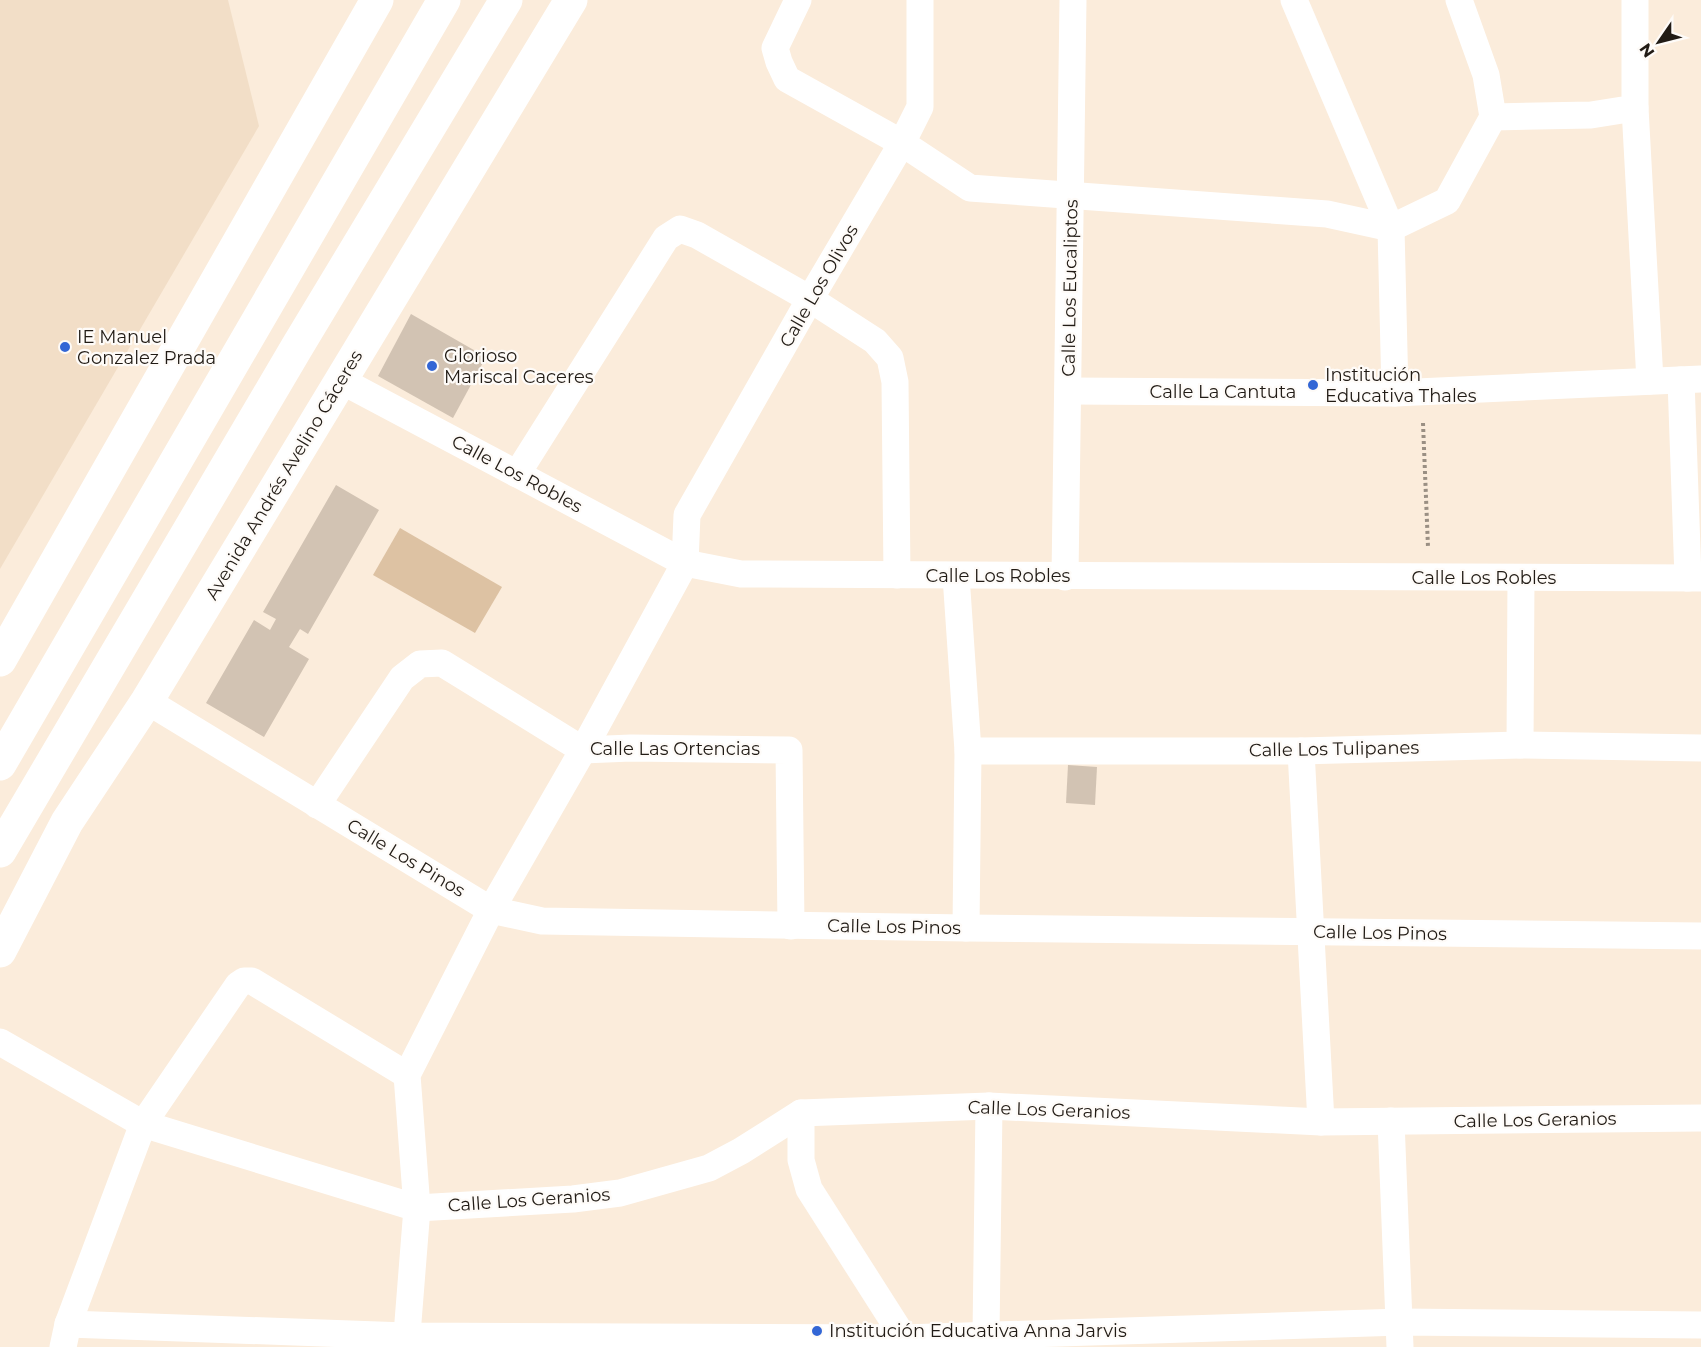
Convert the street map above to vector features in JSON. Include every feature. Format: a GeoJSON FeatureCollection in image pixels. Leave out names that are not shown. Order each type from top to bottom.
{"type":"FeatureCollection","features":[{"type":"Feature","properties":{"kind":"street"},"geometry":{"type":"LineString","coordinates":[[0,660],[377,0]]}},
{"type":"Feature","properties":{"kind":"street"},"geometry":{"type":"LineString","coordinates":[[0,764],[444,0]]}},
{"type":"Feature","properties":{"kind":"street"},"geometry":{"type":"LineString","coordinates":[[0,851],[291,357],[506,0]]}},
{"type":"Feature","properties":{"kind":"street","name":"Avenida Andrés Avelino Cáceres"},"geometry":{"type":"LineString","coordinates":[[0,951],[68,822],[147,700],[571,0]]}},
{"type":"Feature","properties":{"kind":"street"},"geometry":{"type":"LineString","coordinates":[[798,0],[775,48],[787,79],[902,143],[970,188],[1327,214],[1391,228],[1447,201],[1493,117],[1486,75],[1459,0]]}},
{"type":"Feature","properties":{"kind":"street","name":"Calle Los Olivos"},"geometry":{"type":"LineString","coordinates":[[685,563],[687,515],[902,143],[920,107],[920,0]]}},
{"type":"Feature","properties":{"kind":"street","name":"Calle Los Eucaliptos"},"geometry":{"type":"LineString","coordinates":[[1065,577],[1073,0]]}},
{"type":"Feature","properties":{"kind":"street"},"geometry":{"type":"LineString","coordinates":[[1294,0],[1391,228],[1408,392]]}},
{"type":"Feature","properties":{"kind":"street"},"geometry":{"type":"LineString","coordinates":[[1635,0],[1635,108],[1650,381]]}},
{"type":"Feature","properties":{"kind":"street"},"geometry":{"type":"LineString","coordinates":[[1493,117],[1591,115],[1635,108]]}},
{"type":"Feature","properties":{"kind":"street"},"geometry":{"type":"LineString","coordinates":[[517,474],[666,238],[680,229],[698,235],[810,299],[875,341],[890,358],[895,382],[897,575]]}},
{"type":"Feature","properties":{"kind":"street"},"geometry":{"type":"LineString","coordinates":[[1691,379],[1694,578]]}},
{"type":"Feature","properties":{"kind":"street","name":"Calle La Cantuta"},"geometry":{"type":"LineString","coordinates":[[1068,391],[1408,392],[1691,379]]}},
{"type":"Feature","properties":{"kind":"street","name":"Calle Los Robles"},"geometry":{"type":"LineString","coordinates":[[342,381],[685,563],[741,574],[1694,578]]}},
{"type":"Feature","properties":{"kind":"street"},"geometry":{"type":"LineString","coordinates":[[406,1341],[417,1208],[407,1075],[491,910],[583,750],[685,563]]}},
{"type":"Feature","properties":{"kind":"street"},"geometry":{"type":"LineString","coordinates":[[956,576],[968,751],[966,928]]}},
{"type":"Feature","properties":{"kind":"street"},"geometry":{"type":"LineString","coordinates":[[1520,745],[1521,578]]}},
{"type":"Feature","properties":{"kind":"street","name":"Calle Las Ortencias"},"geometry":{"type":"LineString","coordinates":[[317,805],[402,678],[420,664],[442,663],[583,750],[631,748],[789,750],[791,926]]}},
{"type":"Feature","properties":{"kind":"street","name":"Calle Los Pinos"},"geometry":{"type":"LineString","coordinates":[[147,700],[491,910],[542,921],[1701,936]]}},
{"type":"Feature","properties":{"kind":"street","name":"Calle Los Tulipanes"},"geometry":{"type":"LineString","coordinates":[[968,751],[1301,751],[1520,745],[1701,748]]}},
{"type":"Feature","properties":{"kind":"street"},"geometry":{"type":"LineString","coordinates":[[1301,751],[1321,1122]]}},
{"type":"Feature","properties":{"kind":"street"},"geometry":{"type":"LineString","coordinates":[[407,1075],[252,981],[244,981],[238,985],[143,1124],[65,1335],[406,1341],[904,1342],[986,1335],[1401,1335],[1701,1325]]}},
{"type":"Feature","properties":{"kind":"street","name":"Calle Los Geranios"},"geometry":{"type":"LineString","coordinates":[[0,1042],[143,1124],[417,1208],[573,1199],[620,1193],[708,1168],[741,1151],[801,1113],[989,1106],[1321,1122],[1701,1118]]}},
{"type":"Feature","properties":{"kind":"street"},"geometry":{"type":"LineString","coordinates":[[986,1335],[989,1106]]}},
{"type":"Feature","properties":{"kind":"street"},"geometry":{"type":"LineString","coordinates":[[801,1113],[801,1160],[809,1189],[904,1342]]}},
{"type":"Feature","properties":{"kind":"street"},"geometry":{"type":"LineString","coordinates":[[1391,1121],[1401,1335]]}},
{"type":"Feature","properties":{"kind":"path"},"geometry":{"type":"LineString","coordinates":[[1408,392],[1430,578]]}},
{"type":"Feature","properties":{"kind":"shaded area","name":"IE Manuel Gonzalez Prada"},"geometry":{"type":"Polygon","coordinates":[[[0,0],[228,0],[259,126],[0,569],[0,0]]]}},
{"type":"Feature","properties":{"kind":"shaded area"},"geometry":{"type":"Polygon","coordinates":[[[400,528],[502,587],[475,633],[373,575],[400,528]]]}},
{"type":"Feature","properties":{"kind":"building","name":"Glorioso Mariscal Caceres"},"geometry":{"type":"Polygon","coordinates":[[[411,314],[486,357],[453,418],[378,376],[411,314]]]}},
{"type":"Feature","properties":{"kind":"building"},"geometry":{"type":"Polygon","coordinates":[[[336,485],[379,510],[308,634],[300,629],[289,647],[309,659],[264,737],[206,703],[254,620],[270,630],[276,619],[263,612],[336,485]]]}},
{"type":"Feature","properties":{"kind":"building"},"geometry":{"type":"Polygon","coordinates":[[[1068,765],[1097,767],[1095,805],[1066,803],[1068,765]]]}},
{"type":"Feature","properties":{"kind":"place","name":"IE Manuel Gonzalez Prada"},"geometry":{"type":"Point","coordinates":[65,347]}},
{"type":"Feature","properties":{"kind":"place","name":"Glorioso Mariscal Caceres"},"geometry":{"type":"Point","coordinates":[432,366]}},
{"type":"Feature","properties":{"kind":"place","name":"Institución Educativa Thales"},"geometry":{"type":"Point","coordinates":[1313,385]}},
{"type":"Feature","properties":{"kind":"place","name":"Institución Educativa Anna Jarvis"},"geometry":{"type":"Point","coordinates":[817,1331]}}]}
